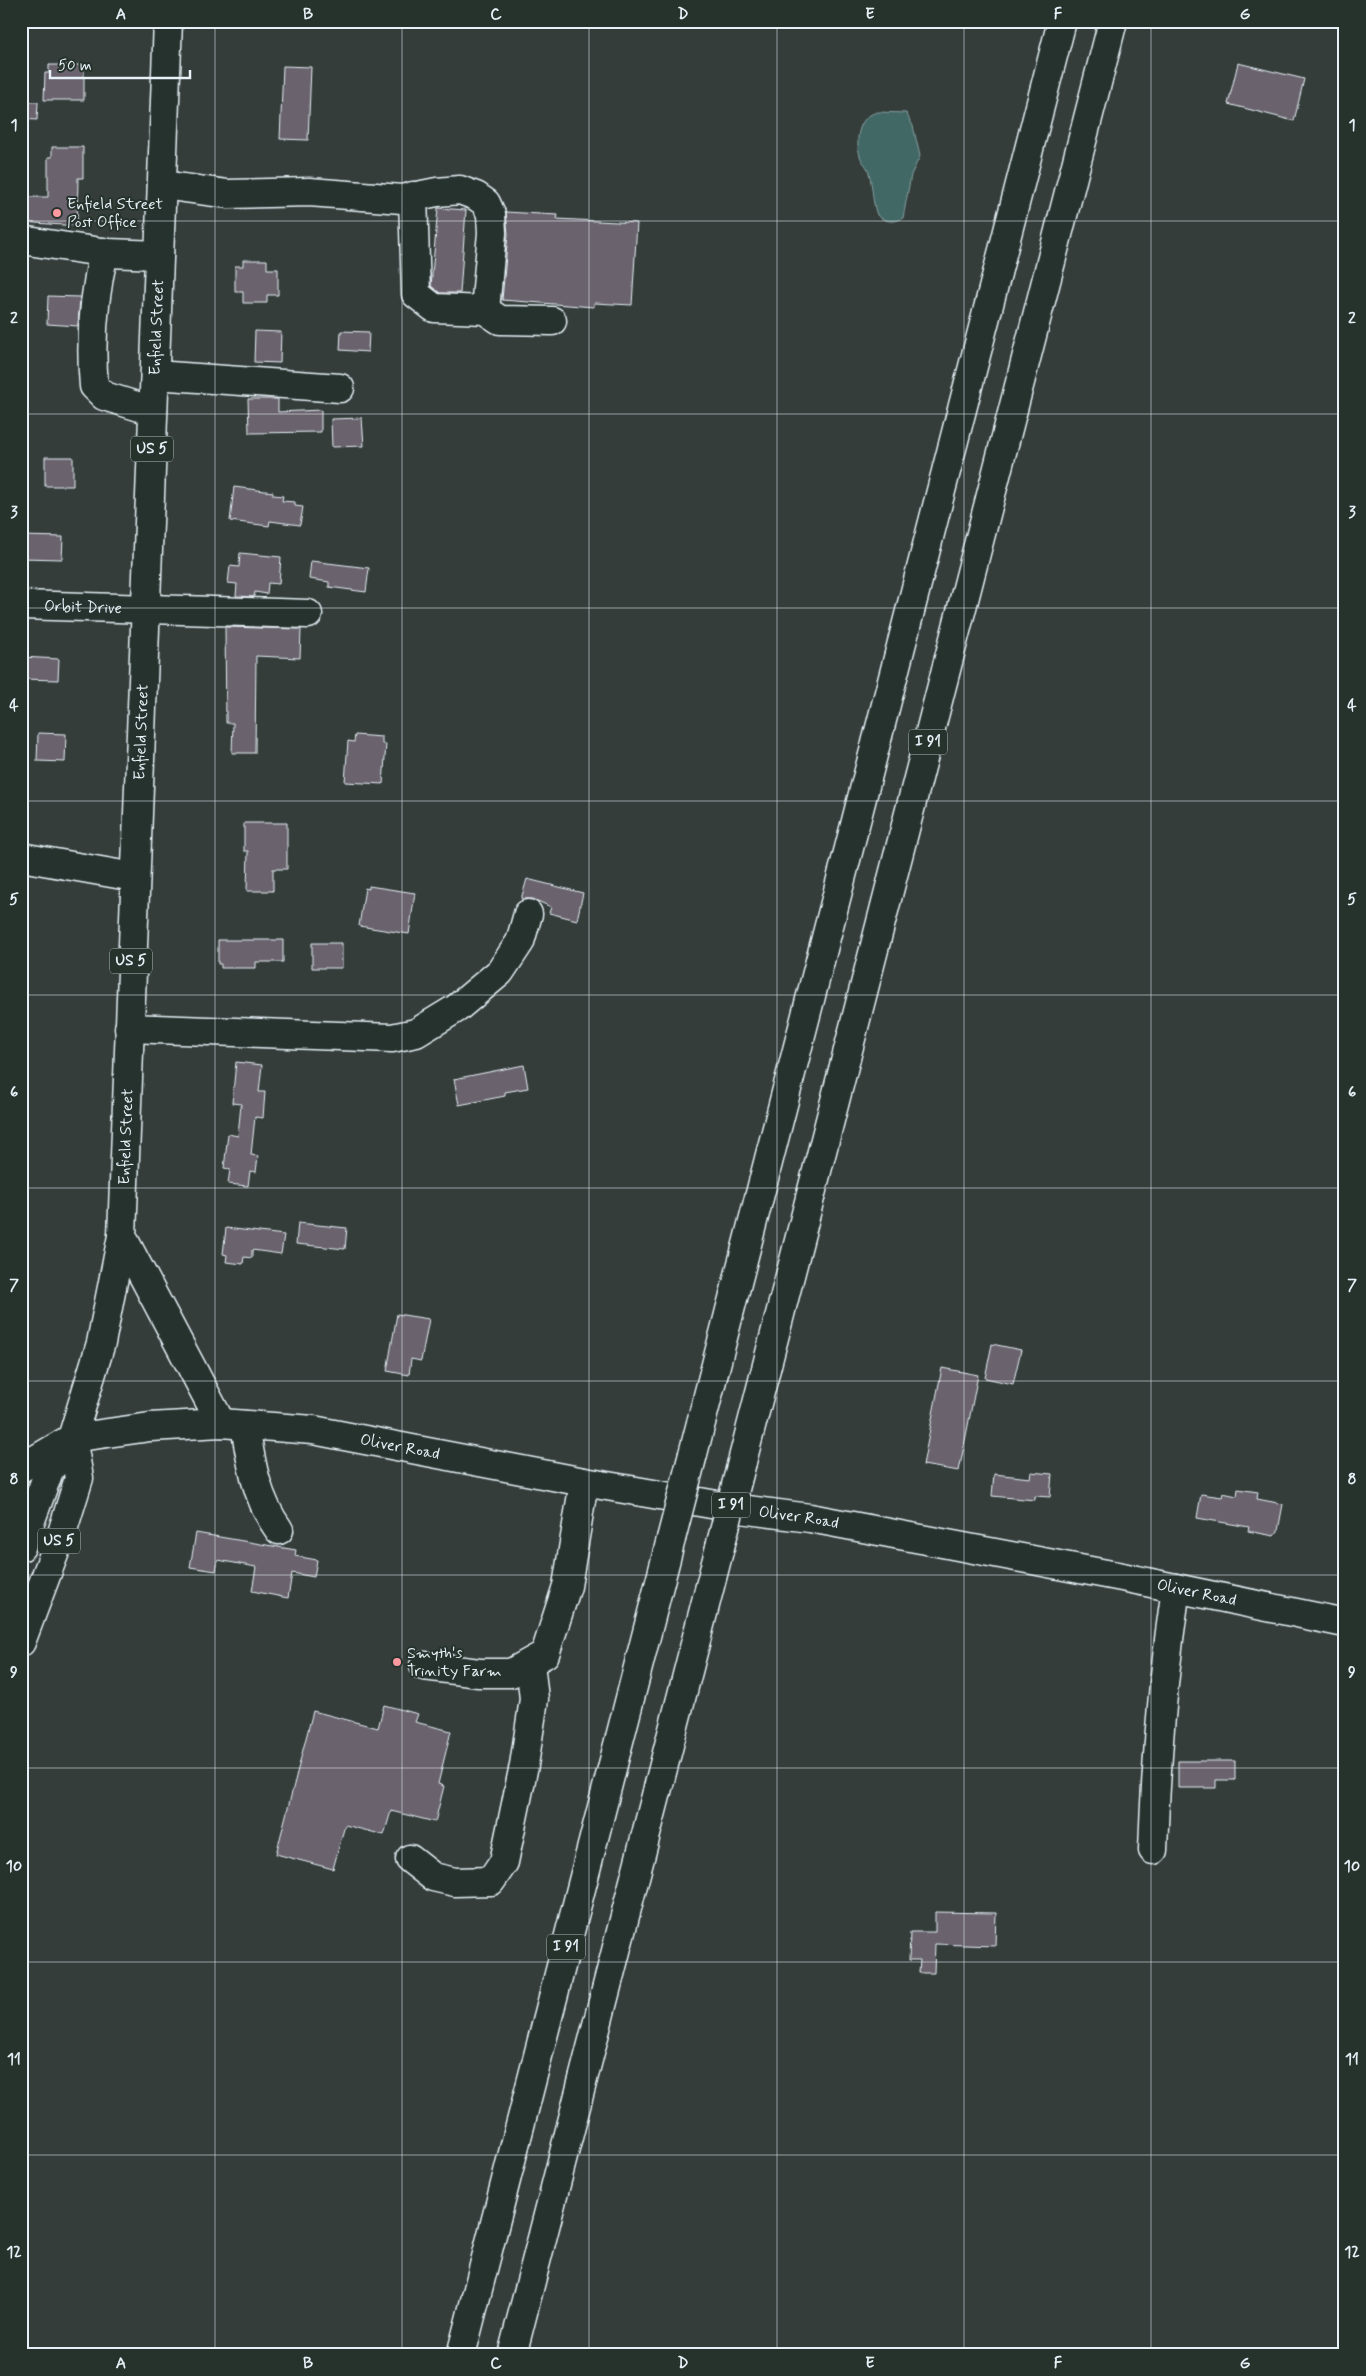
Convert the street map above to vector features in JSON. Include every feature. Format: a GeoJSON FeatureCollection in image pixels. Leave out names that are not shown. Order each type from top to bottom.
{"type":"FeatureCollection","features":[{"type":"Feature","properties":{"kind":"main road","name":"Enfield Street"},"geometry":{"type":"LineString","coordinates":[[72,1438],[101,1343],[122,1236],[134,877],[168,21]]}},
{"type":"Feature","properties":{"kind":"main road","name":"I 91"},"geometry":{"type":"LineString","coordinates":[[461,2355],[1062,21]]}},
{"type":"Feature","properties":{"kind":"main road","name":"I 91"},"geometry":{"type":"LineString","coordinates":[[512,2355],[1113,21]]}},
{"type":"Feature","properties":{"kind":"main road"},"geometry":{"type":"LineString","coordinates":[[162,185],[228,194],[296,192],[375,198],[413,196],[460,190],[476,196],[486,203],[491,214],[492,233],[485,310]]}},
{"type":"Feature","properties":{"kind":"main road"},"geometry":{"type":"LineString","coordinates":[[413,196],[416,294],[434,308],[485,310],[500,320],[552,321]]}},
{"type":"Feature","properties":{"kind":"main road"},"geometry":{"type":"LineString","coordinates":[[21,240],[104,252],[159,255]]}},
{"type":"Feature","properties":{"kind":"main road"},"geometry":{"type":"LineString","coordinates":[[104,252],[97,285],[92,366],[94,386],[104,396],[153,411]]}},
{"type":"Feature","properties":{"kind":"main road"},"geometry":{"type":"LineString","coordinates":[[155,375],[340,388]]}},
{"type":"Feature","properties":{"kind":"main road","name":"Orbit Drive"},"geometry":{"type":"LineString","coordinates":[[21,605],[308,614]]}},
{"type":"Feature","properties":{"kind":"main road"},"geometry":{"type":"LineString","coordinates":[[21,857],[134,877]]}},
{"type":"Feature","properties":{"kind":"main road"},"geometry":{"type":"LineString","coordinates":[[129,1028],[392,1038],[416,1033],[457,1008],[500,972],[520,942],[528,914]]}},
{"type":"Feature","properties":{"kind":"main road"},"geometry":{"type":"LineString","coordinates":[[122,1236],[233,1424],[258,1494],[267,1513],[279,1530]]}},
{"type":"Feature","properties":{"kind":"main road","name":"Oliver Road"},"geometry":{"type":"LineString","coordinates":[[72,1438],[150,1427],[233,1424],[313,1430],[584,1482],[740,1509],[810,1518],[1176,1588],[1345,1623]]}},
{"type":"Feature","properties":{"kind":"main road"},"geometry":{"type":"LineString","coordinates":[[21,1468],[72,1438]]}},
{"type":"Feature","properties":{"kind":"main road","name":"US 5"},"geometry":{"type":"LineString","coordinates":[[21,1547],[49,1472],[72,1438]]}},
{"type":"Feature","properties":{"kind":"main road","name":"US 5"},"geometry":{"type":"LineString","coordinates":[[21,1642],[59,1541],[79,1478],[72,1438]]}},
{"type":"Feature","properties":{"kind":"main road"},"geometry":{"type":"LineString","coordinates":[[424,1666],[479,1673],[511,1673],[545,1654],[567,1586],[584,1482]]}},
{"type":"Feature","properties":{"kind":"main road"},"geometry":{"type":"LineString","coordinates":[[1153,1850],[1160,1724],[1176,1588]]}},
{"type":"Feature","properties":{"kind":"main road"},"geometry":{"type":"LineString","coordinates":[[410,1859],[433,1878],[455,1882],[491,1881],[504,1862],[524,1765],[534,1699],[530,1663]]}},
{"type":"Feature","properties":{"kind":"water"},"geometry":{"type":"Polygon","coordinates":[[[878,112],[906,113],[913,126],[920,156],[911,175],[903,218],[896,221],[886,220],[877,215],[868,171],[861,158],[858,143],[862,123],[871,114],[878,112]]]}},
{"type":"Feature","properties":{"kind":"building"},"geometry":{"type":"Polygon","coordinates":[[[1238,63],[1304,79],[1294,121],[1228,104],[1238,63]]]}},
{"type":"Feature","properties":{"kind":"building"},"geometry":{"type":"Polygon","coordinates":[[[49,65],[84,65],[84,100],[44,100],[45,73],[49,73],[49,65]]]}},
{"type":"Feature","properties":{"kind":"building"},"geometry":{"type":"Polygon","coordinates":[[[283,66],[311,67],[308,140],[280,139],[283,66]]]}},
{"type":"Feature","properties":{"kind":"building"},"geometry":{"type":"Polygon","coordinates":[[[21,101],[38,102],[37,120],[21,119],[21,101]]]}},
{"type":"Feature","properties":{"kind":"building"},"geometry":{"type":"Polygon","coordinates":[[[52,147],[83,147],[83,178],[78,178],[77,226],[21,222],[21,203],[29,203],[29,197],[48,197],[48,157],[52,157],[52,147]]]}},
{"type":"Feature","properties":{"kind":"building"},"geometry":{"type":"Polygon","coordinates":[[[438,208],[466,210],[460,293],[440,293],[431,286],[438,208]]]}},
{"type":"Feature","properties":{"kind":"building"},"geometry":{"type":"Polygon","coordinates":[[[506,212],[558,215],[557,219],[637,223],[632,305],[594,303],[594,307],[502,300],[508,234],[506,212]]]}},
{"type":"Feature","properties":{"kind":"building"},"geometry":{"type":"Polygon","coordinates":[[[243,260],[267,260],[267,269],[278,269],[278,295],[267,295],[267,303],[243,303],[243,292],[235,292],[235,266],[243,266],[243,260]]]}},
{"type":"Feature","properties":{"kind":"building"},"geometry":{"type":"Polygon","coordinates":[[[48,296],[80,297],[78,326],[47,324],[48,296]]]}},
{"type":"Feature","properties":{"kind":"building"},"geometry":{"type":"Polygon","coordinates":[[[255,331],[281,332],[280,363],[254,362],[255,331]]]}},
{"type":"Feature","properties":{"kind":"building"},"geometry":{"type":"Polygon","coordinates":[[[341,331],[369,332],[368,352],[340,350],[341,331]]]}},
{"type":"Feature","properties":{"kind":"building"},"geometry":{"type":"Polygon","coordinates":[[[248,399],[278,399],[278,412],[321,410],[321,432],[249,433],[248,399]]]}},
{"type":"Feature","properties":{"kind":"building"},"geometry":{"type":"Polygon","coordinates":[[[362,418],[364,446],[332,447],[331,419],[362,418]]]}},
{"type":"Feature","properties":{"kind":"building"},"geometry":{"type":"Polygon","coordinates":[[[45,457],[73,457],[73,486],[45,486],[45,457]]]}},
{"type":"Feature","properties":{"kind":"building"},"geometry":{"type":"Polygon","coordinates":[[[234,487],[273,492],[273,495],[283,496],[282,501],[295,502],[295,506],[303,507],[300,525],[270,521],[269,526],[230,521],[234,487]]]}},
{"type":"Feature","properties":{"kind":"building"},"geometry":{"type":"Polygon","coordinates":[[[21,536],[63,537],[62,559],[21,558],[21,536]]]}},
{"type":"Feature","properties":{"kind":"building"},"geometry":{"type":"Polygon","coordinates":[[[240,553],[281,557],[279,584],[268,583],[267,594],[255,592],[254,597],[236,596],[237,584],[228,583],[230,566],[239,567],[240,553]]]}},
{"type":"Feature","properties":{"kind":"building"},"geometry":{"type":"Polygon","coordinates":[[[311,561],[369,568],[366,592],[329,587],[329,582],[309,579],[311,561]]]}},
{"type":"Feature","properties":{"kind":"building"},"geometry":{"type":"Polygon","coordinates":[[[225,627],[301,629],[300,658],[256,656],[255,753],[232,753],[233,723],[226,723],[225,627]]]}},
{"type":"Feature","properties":{"kind":"building"},"geometry":{"type":"Polygon","coordinates":[[[21,657],[59,659],[58,680],[21,679],[21,657]]]}},
{"type":"Feature","properties":{"kind":"building"},"geometry":{"type":"Polygon","coordinates":[[[38,733],[66,734],[65,762],[37,761],[38,733]]]}},
{"type":"Feature","properties":{"kind":"building"},"geometry":{"type":"Polygon","coordinates":[[[355,735],[382,737],[382,744],[386,744],[383,784],[345,782],[348,741],[354,742],[355,735]]]}},
{"type":"Feature","properties":{"kind":"building"},"geometry":{"type":"Polygon","coordinates":[[[244,823],[287,823],[287,869],[273,869],[273,891],[247,891],[248,851],[244,851],[244,823]]]}},
{"type":"Feature","properties":{"kind":"building"},"geometry":{"type":"Polygon","coordinates":[[[527,879],[583,893],[577,920],[549,913],[551,907],[533,899],[521,899],[527,879]]]}},
{"type":"Feature","properties":{"kind":"building"},"geometry":{"type":"Polygon","coordinates":[[[369,886],[415,893],[409,934],[359,926],[365,888],[369,889],[369,886]]]}},
{"type":"Feature","properties":{"kind":"building"},"geometry":{"type":"Polygon","coordinates":[[[218,940],[283,940],[283,962],[256,962],[256,968],[221,968],[221,964],[218,964],[218,940]]]}},
{"type":"Feature","properties":{"kind":"building"},"geometry":{"type":"Polygon","coordinates":[[[312,943],[342,943],[342,968],[312,968],[312,943]]]}},
{"type":"Feature","properties":{"kind":"building"},"geometry":{"type":"Polygon","coordinates":[[[236,1062],[262,1065],[259,1092],[265,1092],[263,1118],[255,1117],[251,1155],[258,1156],[256,1172],[250,1171],[248,1186],[228,1184],[230,1169],[224,1168],[228,1134],[238,1136],[241,1104],[232,1103],[236,1062]]]}},
{"type":"Feature","properties":{"kind":"building"},"geometry":{"type":"Polygon","coordinates":[[[524,1065],[528,1088],[505,1092],[505,1096],[459,1105],[454,1079],[524,1065]]]}},
{"type":"Feature","properties":{"kind":"building"},"geometry":{"type":"Polygon","coordinates":[[[298,1223],[347,1228],[345,1249],[296,1244],[298,1223]]]}},
{"type":"Feature","properties":{"kind":"building"},"geometry":{"type":"Polygon","coordinates":[[[226,1228],[284,1235],[281,1254],[252,1250],[252,1258],[244,1257],[243,1264],[226,1262],[227,1255],[223,1254],[226,1228]]]}},
{"type":"Feature","properties":{"kind":"building"},"geometry":{"type":"Polygon","coordinates":[[[397,1314],[429,1319],[421,1361],[411,1359],[409,1375],[387,1371],[397,1314]]]}},
{"type":"Feature","properties":{"kind":"building"},"geometry":{"type":"Polygon","coordinates":[[[992,1344],[1021,1350],[1013,1384],[985,1378],[992,1344]]]}},
{"type":"Feature","properties":{"kind":"building"},"geometry":{"type":"Polygon","coordinates":[[[942,1368],[978,1375],[959,1471],[923,1465],[942,1368]]]}},
{"type":"Feature","properties":{"kind":"building"},"geometry":{"type":"Polygon","coordinates":[[[1031,1472],[1052,1474],[1050,1497],[1035,1496],[1035,1500],[992,1496],[994,1474],[1030,1478],[1031,1472]]]}},
{"type":"Feature","properties":{"kind":"building"},"geometry":{"type":"Polygon","coordinates":[[[1238,1489],[1258,1492],[1257,1499],[1283,1504],[1278,1531],[1274,1536],[1248,1531],[1249,1527],[1197,1518],[1201,1494],[1222,1497],[1223,1493],[1237,1496],[1238,1489]]]}},
{"type":"Feature","properties":{"kind":"building"},"geometry":{"type":"Polygon","coordinates":[[[196,1533],[296,1550],[295,1556],[317,1560],[314,1577],[292,1573],[288,1598],[252,1591],[256,1567],[218,1560],[216,1571],[190,1567],[196,1533]]]}},
{"type":"Feature","properties":{"kind":"building"},"geometry":{"type":"Polygon","coordinates":[[[384,1705],[418,1714],[415,1722],[451,1731],[438,1784],[444,1786],[435,1822],[391,1811],[384,1835],[345,1825],[333,1869],[276,1854],[313,1711],[378,1728],[384,1705]]]}},
{"type":"Feature","properties":{"kind":"building"},"geometry":{"type":"Polygon","coordinates":[[[1178,1761],[1235,1761],[1235,1780],[1216,1780],[1216,1788],[1178,1788],[1178,1761]]]}},
{"type":"Feature","properties":{"kind":"building"},"geometry":{"type":"Polygon","coordinates":[[[935,1912],[996,1913],[995,1946],[935,1944],[934,1973],[919,1973],[920,1960],[909,1960],[910,1932],[935,1932],[935,1912]]]}},
{"type":"Feature","properties":{"kind":"place","name":"Enfield Street Post Office"},"geometry":{"type":"Point","coordinates":[57,213]}},
{"type":"Feature","properties":{"kind":"place","name":"Smyth's Trinity Farm"},"geometry":{"type":"Point","coordinates":[397,1662]}}]}
